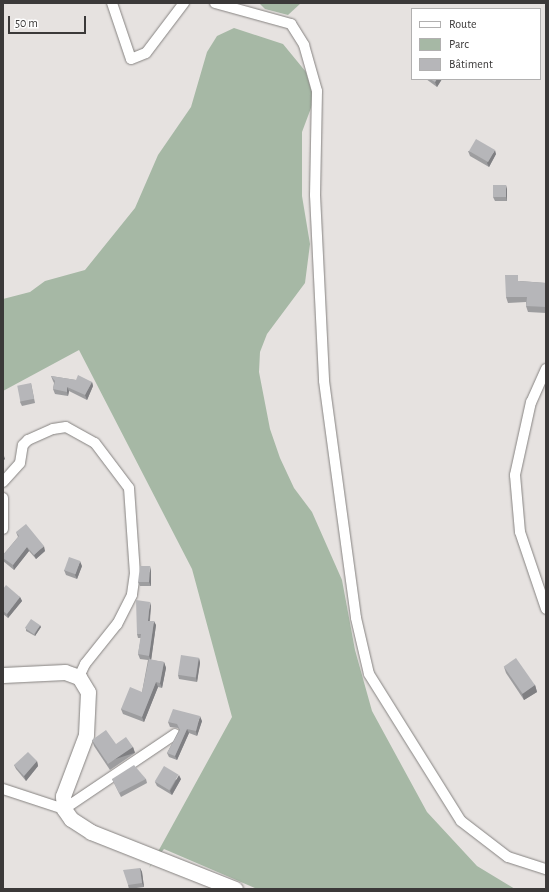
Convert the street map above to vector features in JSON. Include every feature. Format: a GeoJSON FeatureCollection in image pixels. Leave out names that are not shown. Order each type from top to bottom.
{"type":"FeatureCollection","features":[{"type":"Feature","properties":{"kind":"street"},"geometry":{"type":"LineString","coordinates":[[112,3],[123,28],[127,56],[131,59],[146,53],[184,3]]}},
{"type":"Feature","properties":{"kind":"street"},"geometry":{"type":"LineString","coordinates":[[215,3],[291,24],[304,44],[317,91],[314,196],[324,381],[356,618],[369,674],[456,816],[508,857],[546,869]]}},
{"type":"Feature","properties":{"kind":"street"},"geometry":{"type":"LineString","coordinates":[[546,369],[531,402],[515,475],[520,532],[546,609]]}},
{"type":"Feature","properties":{"kind":"street"},"geometry":{"type":"LineString","coordinates":[[3,482],[20,463],[23,445],[28,440],[54,428],[66,427],[94,443],[130,488],[135,573],[132,595],[117,624],[85,664],[79,677]]}},
{"type":"Feature","properties":{"kind":"street"},"geometry":{"type":"LineString","coordinates":[[3,498],[3,529]]}},
{"type":"Feature","properties":{"kind":"street"},"geometry":{"type":"LineString","coordinates":[[3,675],[65,672],[79,677],[88,692],[90,711],[86,735],[63,796],[64,809],[71,819],[91,832],[235,889]]}},
{"type":"Feature","properties":{"kind":"street"},"geometry":{"type":"LineString","coordinates":[[64,809],[175,734]]}},
{"type":"Feature","properties":{"kind":"street"},"geometry":{"type":"LineString","coordinates":[[3,788],[64,809]]}},
{"type":"Feature","properties":{"kind":"green space"},"geometry":{"type":"Polygon","coordinates":[[[259,3],[301,3],[288,15],[265,9],[259,3]]]}},
{"type":"Feature","properties":{"kind":"green space"},"geometry":{"type":"Polygon","coordinates":[[[234,28],[283,44],[306,72],[314,100],[302,132],[302,196],[310,244],[305,283],[267,334],[260,352],[259,372],[270,429],[280,458],[294,488],[312,512],[342,580],[355,650],[372,711],[427,812],[477,866],[515,889],[257,889],[164,849],[149,868],[232,717],[192,569],[79,350],[3,391],[3,299],[30,292],[45,281],[85,270],[135,208],[158,155],[191,107],[207,52],[217,36],[234,28]]]}},
{"type":"Feature","properties":{"kind":"building"},"geometry":{"type":"Polygon","coordinates":[[[476,139],[495,150],[488,162],[469,151],[476,139]]]}},
{"type":"Feature","properties":{"kind":"building"},"geometry":{"type":"Polygon","coordinates":[[[493,185],[506,185],[506,197],[493,197],[493,185]]]}},
{"type":"Feature","properties":{"kind":"building"},"geometry":{"type":"Polygon","coordinates":[[[505,275],[518,275],[518,281],[546,283],[546,307],[526,306],[527,297],[506,297],[505,275]]]}},
{"type":"Feature","properties":{"kind":"building"},"geometry":{"type":"Polygon","coordinates":[[[78,375],[92,382],[85,395],[67,387],[67,392],[53,389],[55,381],[51,376],[76,380],[78,375]]]}},
{"type":"Feature","properties":{"kind":"building"},"geometry":{"type":"Polygon","coordinates":[[[31,383],[34,399],[20,401],[17,386],[31,383]]]}},
{"type":"Feature","properties":{"kind":"building"},"geometry":{"type":"Polygon","coordinates":[[[26,524],[44,546],[34,555],[27,547],[13,565],[3,558],[3,555],[19,536],[16,532],[26,524]]]}},
{"type":"Feature","properties":{"kind":"building"},"geometry":{"type":"Polygon","coordinates":[[[69,557],[80,561],[75,574],[64,570],[69,557]]]}},
{"type":"Feature","properties":{"kind":"building"},"geometry":{"type":"Polygon","coordinates":[[[140,566],[150,566],[149,582],[138,582],[140,566]]]}},
{"type":"Feature","properties":{"kind":"building"},"geometry":{"type":"Polygon","coordinates":[[[6,585],[20,597],[7,614],[3,611],[3,589],[6,585]]]}},
{"type":"Feature","properties":{"kind":"building"},"geometry":{"type":"Polygon","coordinates":[[[136,600],[150,602],[148,621],[154,621],[149,656],[138,654],[141,634],[137,634],[136,600]]]}},
{"type":"Feature","properties":{"kind":"building"},"geometry":{"type":"Polygon","coordinates":[[[31,619],[40,625],[34,634],[25,628],[31,619]]]}},
{"type":"Feature","properties":{"kind":"building"},"geometry":{"type":"Polygon","coordinates":[[[181,655],[199,658],[196,678],[178,675],[181,655]]]}},
{"type":"Feature","properties":{"kind":"building"},"geometry":{"type":"Polygon","coordinates":[[[516,658],[535,685],[523,694],[504,667],[516,658]]]}},
{"type":"Feature","properties":{"kind":"building"},"geometry":{"type":"Polygon","coordinates":[[[149,659],[164,662],[160,683],[156,682],[142,717],[121,709],[130,687],[142,692],[149,659]]]}},
{"type":"Feature","properties":{"kind":"building"},"geometry":{"type":"Polygon","coordinates":[[[173,709],[200,716],[196,731],[187,729],[175,756],[167,753],[180,730],[177,724],[168,722],[173,709]]]}},
{"type":"Feature","properties":{"kind":"building"},"geometry":{"type":"Polygon","coordinates":[[[106,730],[116,744],[126,737],[133,747],[108,764],[92,740],[106,730]]]}},
{"type":"Feature","properties":{"kind":"building"},"geometry":{"type":"Polygon","coordinates":[[[28,752],[37,761],[24,776],[14,765],[28,752]]]}},
{"type":"Feature","properties":{"kind":"building"},"geometry":{"type":"Polygon","coordinates":[[[134,765],[146,779],[119,793],[112,779],[134,765]]]}},
{"type":"Feature","properties":{"kind":"building"},"geometry":{"type":"Polygon","coordinates":[[[164,766],[179,775],[169,790],[155,781],[164,766]]]}},
{"type":"Feature","properties":{"kind":"building"},"geometry":{"type":"Polygon","coordinates":[[[140,868],[142,883],[128,885],[123,870],[140,868]]]}}]}
